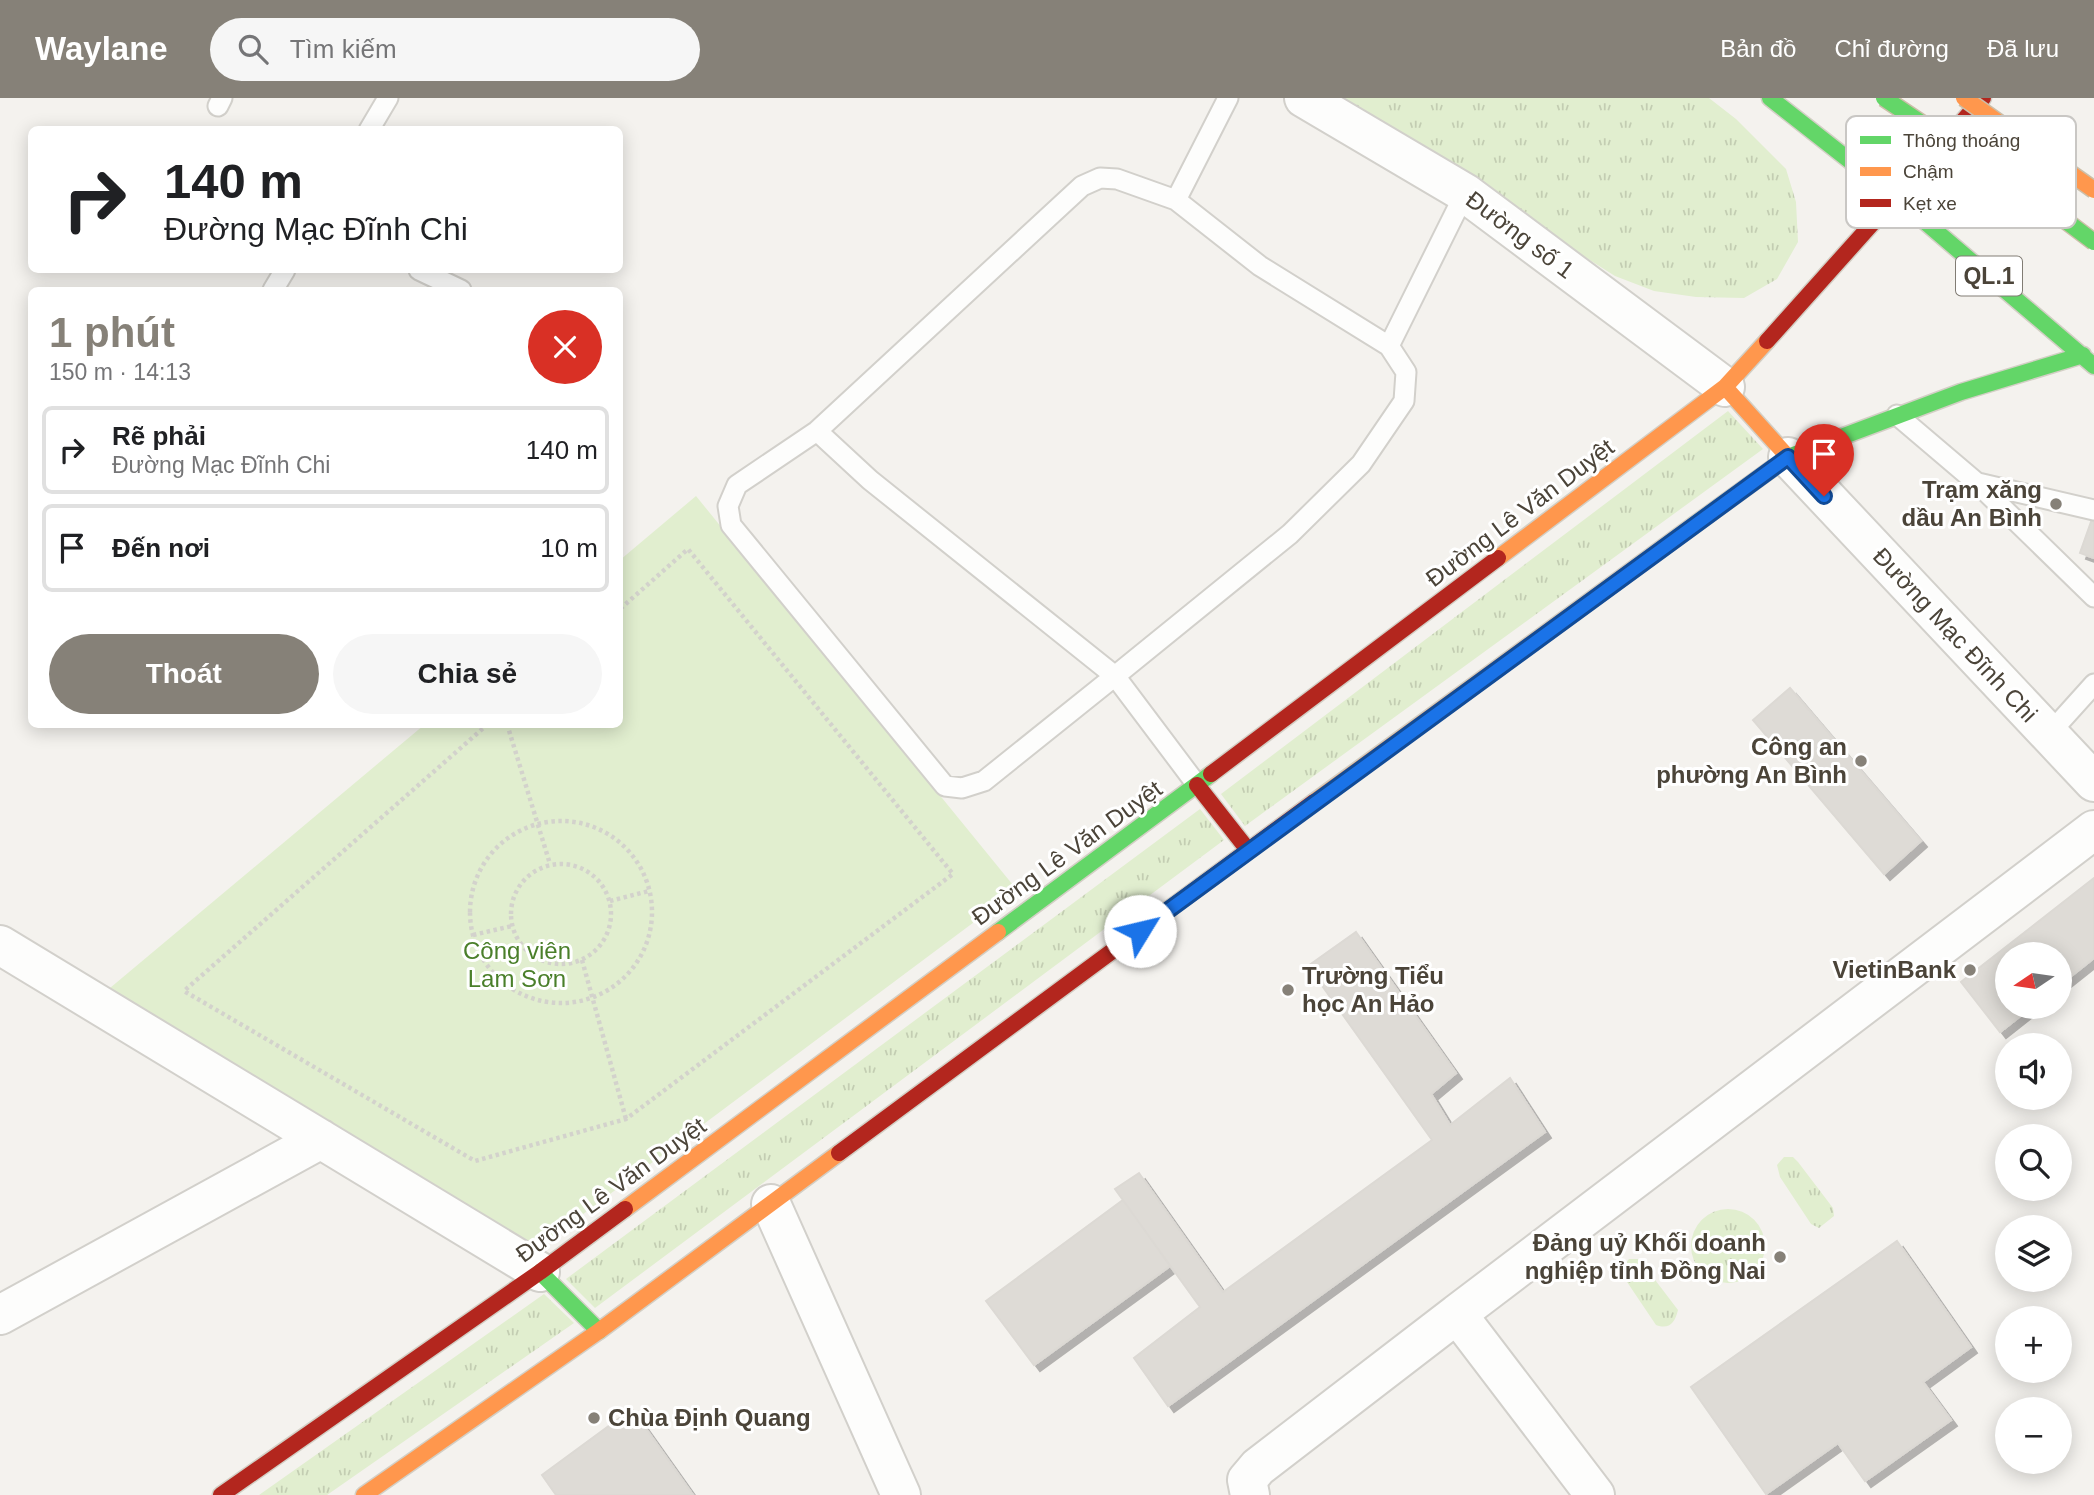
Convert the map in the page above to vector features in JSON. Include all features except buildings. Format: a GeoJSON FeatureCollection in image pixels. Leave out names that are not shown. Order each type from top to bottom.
{"type":"FeatureCollection","features":[{"type":"Feature","properties":{"kind":"main road","name":"QL.1"},"geometry":{"type":"LineString","coordinates":[[1770,98],[1846,158]]}},
{"type":"Feature","properties":{"kind":"main road"},"geometry":{"type":"LineString","coordinates":[[1792,115],[1803,98]]}},
{"type":"Feature","properties":{"kind":"main road"},"geometry":{"type":"LineString","coordinates":[[1884,98],[1911,116]]}},
{"type":"Feature","properties":{"kind":"main road"},"geometry":{"type":"LineString","coordinates":[[1964,98],[1989,116]]}},
{"type":"Feature","properties":{"kind":"main road","name":"Đường Lê Văn Duyệt"},"geometry":{"type":"LineString","coordinates":[[1967,116],[1983,98]]}},
{"type":"Feature","properties":{"kind":"main road"},"geometry":{"type":"LineString","coordinates":[[2076,177],[2094,190]]}},
{"type":"Feature","properties":{"kind":"main road","name":"Đường Lê Văn Duyệt"},"geometry":{"type":"LineString","coordinates":[[221,1495],[540,1272],[1197,785],[1725,387],[1868,228]]}},
{"type":"Feature","properties":{"kind":"main road","name":"QL.1"},"geometry":{"type":"LineString","coordinates":[[1933,228],[2088,360]]}},
{"type":"Feature","properties":{"kind":"main road"},"geometry":{"type":"LineString","coordinates":[[2075,228],[2094,242]]}},
{"type":"Feature","properties":{"kind":"main road"},"geometry":{"type":"LineString","coordinates":[[364,1495],[600,1331],[1248,850],[1788,457],[1961,392],[2088,360],[2094,341]]}},
{"type":"Feature","properties":{"kind":"main road"},"geometry":{"type":"LineString","coordinates":[[1725,387],[1788,457]]}},
{"type":"Feature","properties":{"kind":"main road"},"geometry":{"type":"LineString","coordinates":[[1197,785],[1248,850]]}},
{"type":"Feature","properties":{"kind":"main road"},"geometry":{"type":"LineString","coordinates":[[540,1272],[600,1331]]}},
{"type":"Feature","properties":{"kind":"street","name":"Đường số 1"},"geometry":{"type":"LineString","coordinates":[[1304,98],[1465,193],[1725,387]]}},
{"type":"Feature","properties":{"kind":"street","name":"Đường Mạc Đĩnh Chi"},"geometry":{"type":"LineString","coordinates":[[1788,457],[2094,782]]}},
{"type":"Feature","properties":{"kind":"street"},"geometry":{"type":"LineString","coordinates":[[1250,1495],[1247,1480],[1258,1467],[2094,830]]}},
{"type":"Feature","properties":{"kind":"street"},"geometry":{"type":"LineString","coordinates":[[0,945],[540,1272]]}},
{"type":"Feature","properties":{"kind":"street"},"geometry":{"type":"LineString","coordinates":[[0,1315],[321,1139]]}},
{"type":"Feature","properties":{"kind":"street"},"geometry":{"type":"LineString","coordinates":[[771,1204],[901,1495]]}},
{"type":"Feature","properties":{"kind":"street"},"geometry":{"type":"LineString","coordinates":[[1457,1314],[1595,1495]]}},
{"type":"Feature","properties":{"kind":"lane"},"geometry":{"type":"LineString","coordinates":[[371,126],[388,98]]}},
{"type":"Feature","properties":{"kind":"lane"},"geometry":{"type":"LineString","coordinates":[[1176,200],[1228,98]]}},
{"type":"Feature","properties":{"kind":"lane"},"geometry":{"type":"LineString","coordinates":[[1100,178],[1117,179],[1176,200],[1260,266],[1389,346],[1406,372],[1404,401],[1361,464],[1290,534],[984,781],[962,788],[945,786],[731,525],[728,506],[737,485],[817,431],[1082,187],[1100,178]]}},
{"type":"Feature","properties":{"kind":"lane"},"geometry":{"type":"LineString","coordinates":[[1389,346],[1465,193]]}},
{"type":"Feature","properties":{"kind":"lane"},"geometry":{"type":"LineString","coordinates":[[425,273],[455,287]]}},
{"type":"Feature","properties":{"kind":"lane"},"geometry":{"type":"LineString","coordinates":[[1897,415],[1977,483],[2094,597]]}},
{"type":"Feature","properties":{"kind":"lane"},"geometry":{"type":"LineString","coordinates":[[817,431],[870,481],[1115,676],[1197,785]]}},
{"type":"Feature","properties":{"kind":"lane"},"geometry":{"type":"LineString","coordinates":[[1977,483],[2094,510]]}},
{"type":"Feature","properties":{"kind":"lane"},"geometry":{"type":"LineString","coordinates":[[2049,734],[2094,684]]}},
{"type":"Feature","properties":{"kind":"path"},"geometry":{"type":"LineString","coordinates":[[483,728],[184,990],[475,1161],[626,1119],[953,874],[688,548],[623,606]]}},
{"type":"Feature","properties":{"kind":"path"},"geometry":{"type":"LineString","coordinates":[[508,728],[550,864]]}},
{"type":"Feature","properties":{"kind":"path"},"geometry":{"type":"LineString","coordinates":[[568,820],[598,828],[624,845],[643,870],[652,900],[651,931],[640,960],[620,984],[593,999],[563,1004],[534,1000],[508,988],[486,966],[473,935],[469,910],[474,881],[488,855],[510,835],[537,823],[568,820]]}},
{"type":"Feature","properties":{"kind":"path"},"geometry":{"type":"LineString","coordinates":[[567,863],[582,867],[596,877],[606,890],[609,901],[611,922],[606,938],[595,951],[582,960],[566,965],[549,963],[534,957],[521,945],[512,926],[513,897],[522,882],[534,870],[550,864],[567,863]]}},
{"type":"Feature","properties":{"kind":"path"},"geometry":{"type":"LineString","coordinates":[[609,901],[649,891]]}},
{"type":"Feature","properties":{"kind":"path"},"geometry":{"type":"LineString","coordinates":[[473,935],[512,926]]}},
{"type":"Feature","properties":{"kind":"path"},"geometry":{"type":"LineString","coordinates":[[582,960],[626,1119]]}},
{"type":"Feature","properties":{"kind":"green space"},"geometry":{"type":"Polygon","coordinates":[[[1333,98],[1709,98],[1736,119],[1786,169],[1796,202],[1798,242],[1777,279],[1744,298],[1696,297],[1654,291],[1615,276],[1333,98]]]}},
{"type":"Feature","properties":{"kind":"green space"},"geometry":{"type":"Polygon","coordinates":[[[1728,411],[1763,449],[1245,826],[1221,794],[1728,411]]]}},
{"type":"Feature","properties":{"kind":"green space","name":"Công viên Lam Sơn"},"geometry":{"type":"Polygon","coordinates":[[[696,496],[1017,890],[531,1253],[104,993],[420,728],[623,728],[623,557],[696,496]]]}},
{"type":"Feature","properties":{"kind":"green space"},"geometry":{"type":"Polygon","coordinates":[[[1200,809],[1224,840],[595,1308],[566,1279],[1200,809]]]}},
{"type":"Feature","properties":{"kind":"green space"},"geometry":{"type":"Polygon","coordinates":[[[1784,1157],[1793,1157],[1798,1162],[1833,1208],[1834,1216],[1819,1228],[1811,1224],[1780,1177],[1777,1165],[1784,1157]]]}},
{"type":"Feature","properties":{"kind":"green space"},"geometry":{"type":"Polygon","coordinates":[[[1728,1209],[1742,1212],[1754,1220],[1762,1232],[1765,1246],[1762,1260],[1754,1272],[1742,1280],[1728,1283],[1714,1280],[1702,1272],[1694,1260],[1691,1246],[1694,1232],[1702,1220],[1714,1212],[1728,1209]]]}},
{"type":"Feature","properties":{"kind":"green space"},"geometry":{"type":"Polygon","coordinates":[[[1629,1259],[1638,1259],[1643,1264],[1678,1310],[1671,1324],[1664,1327],[1656,1325],[1625,1279],[1622,1268],[1629,1259]]]}},
{"type":"Feature","properties":{"kind":"green space"},"geometry":{"type":"Polygon","coordinates":[[[544,1294],[574,1323],[327,1495],[259,1495],[544,1294]]]}},
{"type":"Feature","properties":{"kind":"traffic: fast"},"geometry":{"type":"LineString","coordinates":[[1770,98],[1846,158]]}},
{"type":"Feature","properties":{"kind":"traffic: fast"},"geometry":{"type":"LineString","coordinates":[[1884,98],[1911,116]]}},
{"type":"Feature","properties":{"kind":"traffic: fast"},"geometry":{"type":"LineString","coordinates":[[1932,228],[2094,366]]}},
{"type":"Feature","properties":{"kind":"traffic: fast"},"geometry":{"type":"LineString","coordinates":[[2075,228],[2094,242]]}},
{"type":"Feature","properties":{"kind":"traffic: fast"},"geometry":{"type":"LineString","coordinates":[[1694,525],[1788,457],[1961,392],[2083,355]]}},
{"type":"Feature","properties":{"kind":"traffic: fast"},"geometry":{"type":"LineString","coordinates":[[998,932],[1211,774]]}},
{"type":"Feature","properties":{"kind":"traffic: fast"},"geometry":{"type":"LineString","coordinates":[[540,1272],[599,1331]]}},
{"type":"Feature","properties":{"kind":"traffic: slow"},"geometry":{"type":"LineString","coordinates":[[1964,98],[1989,116]]}},
{"type":"Feature","properties":{"kind":"traffic: slow"},"geometry":{"type":"LineString","coordinates":[[2076,177],[2094,190]]}},
{"type":"Feature","properties":{"kind":"traffic: slow"},"geometry":{"type":"LineString","coordinates":[[1498,558],[1725,387],[1767,341]]}},
{"type":"Feature","properties":{"kind":"traffic: slow"},"geometry":{"type":"LineString","coordinates":[[1725,387],[1788,457]]}},
{"type":"Feature","properties":{"kind":"traffic: slow"},"geometry":{"type":"LineString","coordinates":[[1314,802],[1694,525]]}},
{"type":"Feature","properties":{"kind":"traffic: slow"},"geometry":{"type":"LineString","coordinates":[[625,1209],[998,932]]}},
{"type":"Feature","properties":{"kind":"traffic: slow"},"geometry":{"type":"LineString","coordinates":[[364,1495],[599,1331],[839,1153]]}},
{"type":"Feature","properties":{"kind":"traffic: jam"},"geometry":{"type":"LineString","coordinates":[[1967,116],[1983,98]]}},
{"type":"Feature","properties":{"kind":"traffic: jam"},"geometry":{"type":"LineString","coordinates":[[1767,341],[1868,228]]}},
{"type":"Feature","properties":{"kind":"traffic: jam"},"geometry":{"type":"LineString","coordinates":[[1211,774],[1498,558]]}},
{"type":"Feature","properties":{"kind":"traffic: jam"},"geometry":{"type":"LineString","coordinates":[[1197,785],[1248,850]]}},
{"type":"Feature","properties":{"kind":"traffic: jam"},"geometry":{"type":"LineString","coordinates":[[839,1153],[1314,802]]}},
{"type":"Feature","properties":{"kind":"traffic: jam"},"geometry":{"type":"LineString","coordinates":[[221,1495],[540,1272],[625,1209]]}},
{"type":"Feature","properties":{"kind":"place","name":"Trạm xăng dầu An Bình"},"geometry":{"type":"Point","coordinates":[2056,504]}},
{"type":"Feature","properties":{"kind":"place","name":"Công an phường An Bình"},"geometry":{"type":"Point","coordinates":[1861,761]}},
{"type":"Feature","properties":{"kind":"place","name":"VietinBank"},"geometry":{"type":"Point","coordinates":[1970,970]}},
{"type":"Feature","properties":{"kind":"place","name":"Trường Tiểu học An Hảo"},"geometry":{"type":"Point","coordinates":[1288,990]}},
{"type":"Feature","properties":{"kind":"place","name":"Đảng uỷ Khối doanh nghiệp tỉnh Đồng Nai"},"geometry":{"type":"Point","coordinates":[1780,1257]}},
{"type":"Feature","properties":{"kind":"place","name":"Chùa Định Quang"},"geometry":{"type":"Point","coordinates":[594,1418]}},
{"type":"Feature","properties":{"kind":"route"},"geometry":{"type":"LineString","coordinates":[[1140,931],[1788,457],[1824,496]]}}]}
